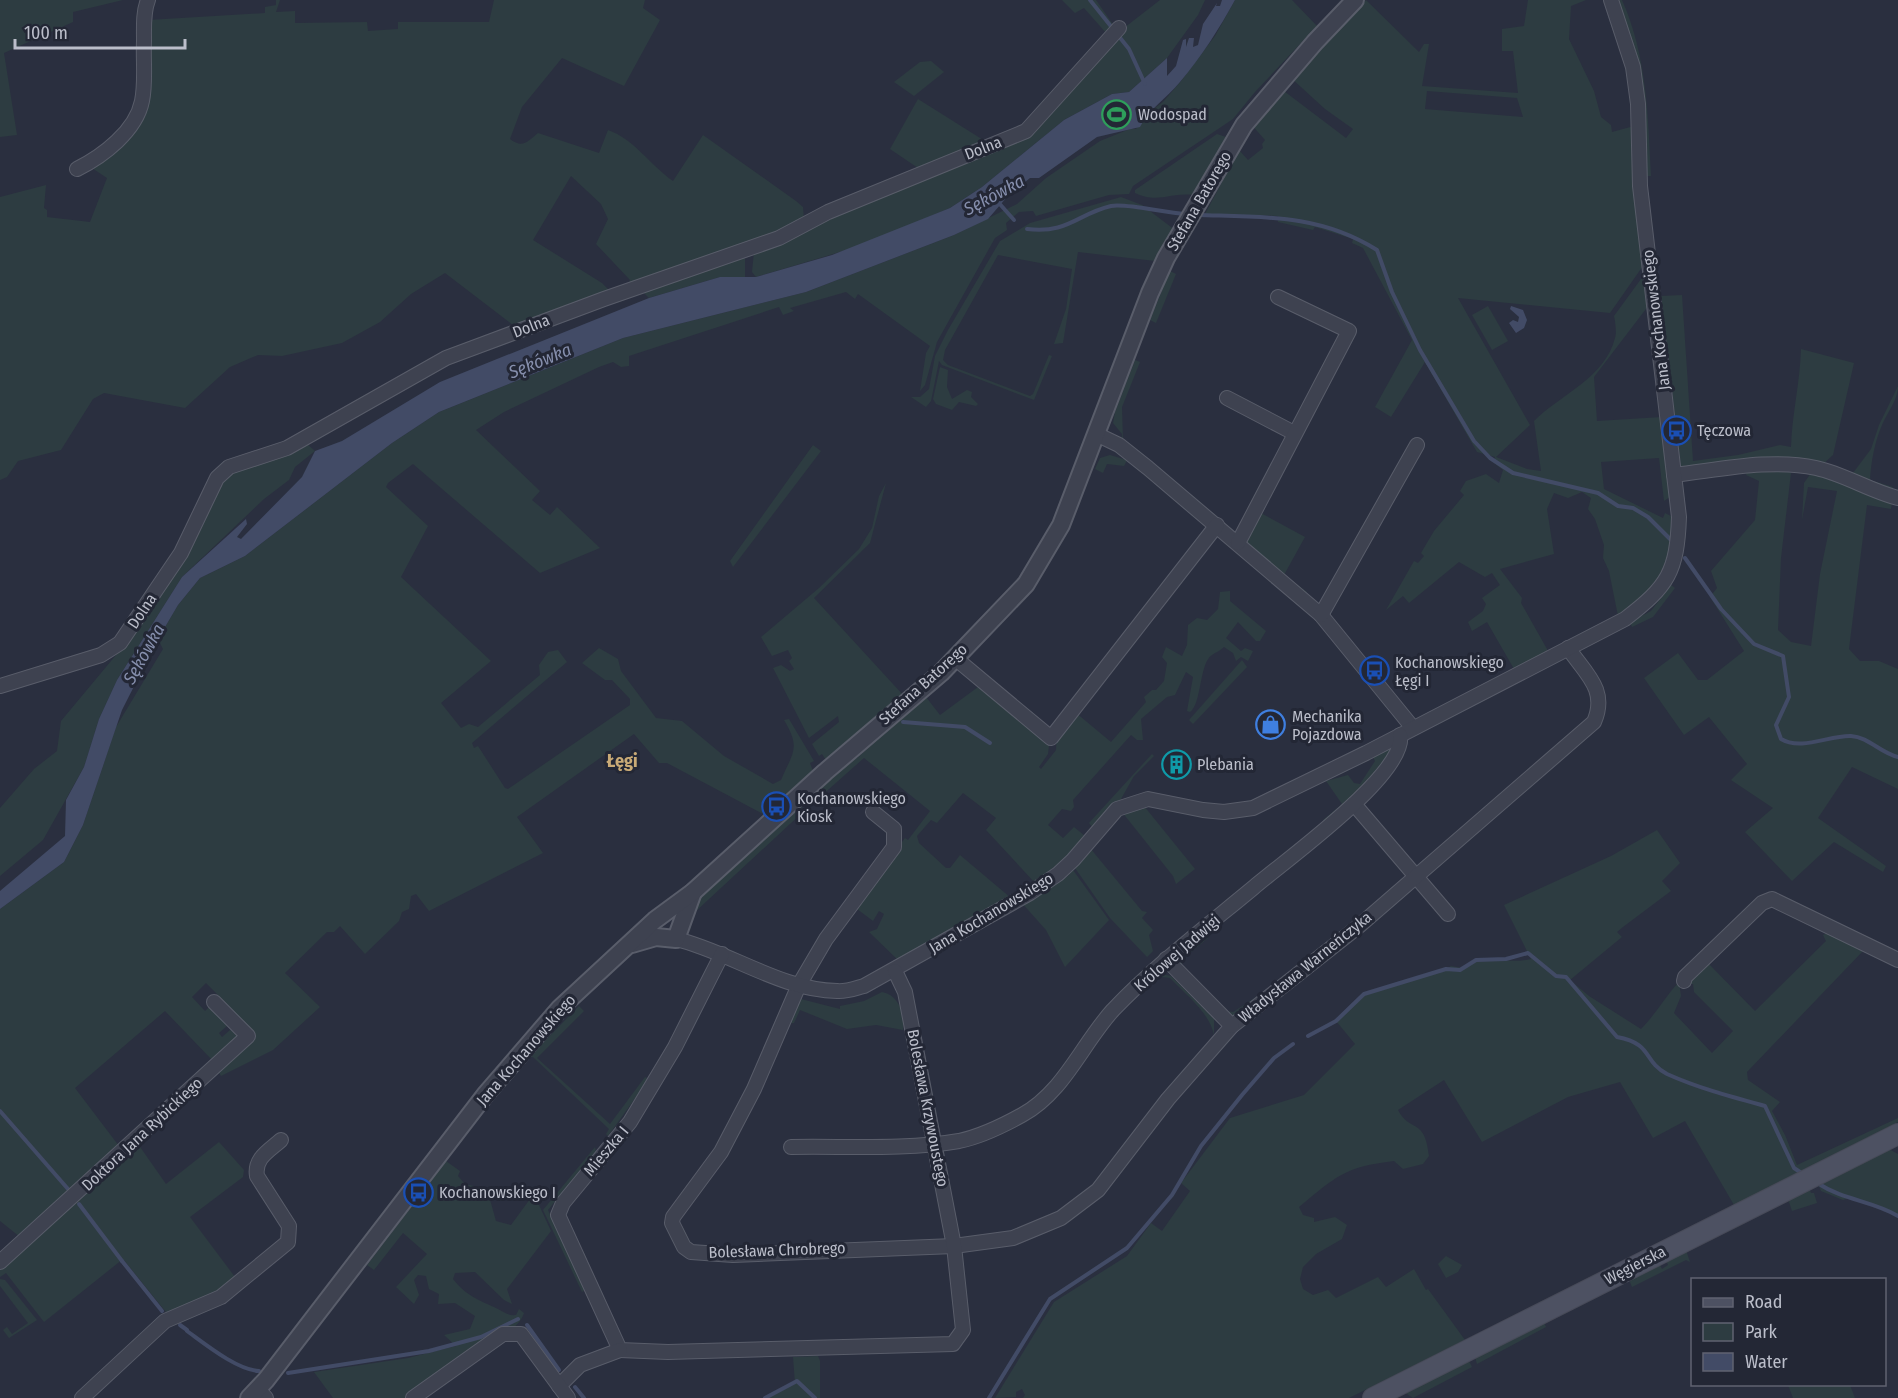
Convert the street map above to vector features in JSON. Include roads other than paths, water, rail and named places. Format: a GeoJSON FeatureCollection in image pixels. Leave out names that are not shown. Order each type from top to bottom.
{"type":"FeatureCollection","features":[{"type":"Feature","properties":{"kind":"main road","name":"Węgierska"},"geometry":{"type":"LineString","coordinates":[[1373,1398],[1898,1134]]}},
{"type":"Feature","properties":{"kind":"street"},"geometry":{"type":"LineString","coordinates":[[77,169],[91,162],[122,137],[137,117],[142,100],[145,18],[148,0]]}},
{"type":"Feature","properties":{"kind":"street","name":"Stefana Batorego"},"geometry":{"type":"LineString","coordinates":[[632,944],[655,920],[693,892],[955,658],[1026,584],[1061,525],[1150,292],[1195,208],[1244,125],[1315,42],[1355,0]]}},
{"type":"Feature","properties":{"kind":"street","name":"Jana Kochanowskiego"},"geometry":{"type":"LineString","coordinates":[[258,1395],[504,1071],[560,1008],[632,944],[670,939],[722,954],[799,985],[838,992],[864,986],[895,971],[1030,893],[1058,874],[1117,808],[1148,799],[1224,812],[1252,808],[1400,735],[1626,618],[1657,594],[1671,571],[1678,546],[1679,517],[1640,183],[1638,104],[1633,67],[1611,0]]}},
{"type":"Feature","properties":{"kind":"street","name":"Dolna"},"geometry":{"type":"LineString","coordinates":[[0,686],[101,655],[120,643],[181,552],[217,478],[229,467],[287,448],[446,358],[604,298],[779,238],[828,212],[1026,130],[1119,28]]}},
{"type":"Feature","properties":{"kind":"street"},"geometry":{"type":"LineString","coordinates":[[1238,543],[1349,331],[1278,297]]}},
{"type":"Feature","properties":{"kind":"street"},"geometry":{"type":"LineString","coordinates":[[1227,398],[1294,433]]}},
{"type":"Feature","properties":{"kind":"street"},"geometry":{"type":"LineString","coordinates":[[1096,434],[1119,445],[1217,525],[1321,615],[1413,728]]}},
{"type":"Feature","properties":{"kind":"street"},"geometry":{"type":"LineString","coordinates":[[1321,615],[1417,446]]}},
{"type":"Feature","properties":{"kind":"street"},"geometry":{"type":"LineString","coordinates":[[1674,475],[1754,466],[1802,465],[1818,468],[1898,498]]}},
{"type":"Feature","properties":{"kind":"street"},"geometry":{"type":"LineString","coordinates":[[955,658],[1051,738],[1217,525]]}},
{"type":"Feature","properties":{"kind":"street","name":"Władysława Warneńczyka"},"geometry":{"type":"LineString","coordinates":[[954,1246],[1013,1238],[1041,1228],[1078,1206],[1098,1190],[1174,1091],[1232,1026],[1356,928],[1594,722],[1601,706],[1598,690],[1568,648]]}},
{"type":"Feature","properties":{"kind":"street","name":"Królowej Jadwigi"},"geometry":{"type":"LineString","coordinates":[[791,1147],[935,1144],[961,1141],[1023,1115],[1056,1088],[1112,1011],[1166,959],[1354,804],[1389,767],[1400,749],[1400,735]]}},
{"type":"Feature","properties":{"kind":"street"},"geometry":{"type":"LineString","coordinates":[[1354,804],[1448,914]]}},
{"type":"Feature","properties":{"kind":"street"},"geometry":{"type":"LineString","coordinates":[[799,985],[826,939],[894,848],[894,830],[873,813]]}},
{"type":"Feature","properties":{"kind":"street","name":"Stefana Batorego"},"geometry":{"type":"LineString","coordinates":[[670,939],[693,892]]}},
{"type":"Feature","properties":{"kind":"street"},"geometry":{"type":"LineString","coordinates":[[1684,981],[1685,977],[1756,908],[1772,899],[1898,960]]}},
{"type":"Feature","properties":{"kind":"street"},"geometry":{"type":"LineString","coordinates":[[655,920],[670,939]]}},
{"type":"Feature","properties":{"kind":"street","name":"Mieszka I"},"geometry":{"type":"LineString","coordinates":[[620,1350],[558,1215],[563,1203],[630,1122],[675,1047],[722,954]]}},
{"type":"Feature","properties":{"kind":"street"},"geometry":{"type":"LineString","coordinates":[[1166,959],[1232,1026]]}},
{"type":"Feature","properties":{"kind":"street","name":"Bolesława Krzywoustego"},"geometry":{"type":"LineString","coordinates":[[895,971],[905,992],[954,1246]]}},
{"type":"Feature","properties":{"kind":"street","name":"Bolesława Chrobrego"},"geometry":{"type":"LineString","coordinates":[[799,985],[754,1089],[721,1152],[673,1217],[672,1222],[684,1246],[691,1252],[733,1255],[954,1246]]}},
{"type":"Feature","properties":{"kind":"street","name":"Doktora Jana Rybickiego"},"geometry":{"type":"LineString","coordinates":[[0,1262],[248,1036],[214,1002]]}},
{"type":"Feature","properties":{"kind":"street"},"geometry":{"type":"LineString","coordinates":[[82,1398],[165,1321],[221,1297],[288,1242],[289,1226],[257,1176],[255,1168],[258,1161],[281,1140]]}},
{"type":"Feature","properties":{"kind":"street"},"geometry":{"type":"LineString","coordinates":[[559,1386],[580,1365],[620,1350],[669,1352],[953,1344],[963,1330],[954,1246]]}},
{"type":"Feature","properties":{"kind":"street"},"geometry":{"type":"LineString","coordinates":[[412,1398],[503,1334],[511,1332],[521,1334],[568,1398]]}},
{"type":"Feature","properties":{"kind":"water","name":"Sękówka"},"geometry":{"type":"Polygon","coordinates":[[[1222,0],[1235,0],[1196,62],[1140,127],[1097,137],[1039,178],[1030,178],[1007,197],[988,219],[954,235],[806,292],[623,338],[439,412],[392,443],[245,556],[200,578],[178,605],[122,710],[83,825],[64,862],[0,909],[0,891],[65,836],[66,800],[84,767],[99,719],[117,680],[182,577],[246,519],[247,524],[237,537],[241,539],[302,477],[315,451],[342,441],[440,382],[649,298],[720,277],[756,277],[832,255],[950,208],[982,187],[1064,120],[1112,94],[1129,92],[1167,58],[1167,76],[1176,66],[1183,40],[1186,39],[1186,47],[1189,38],[1194,38],[1193,47],[1198,45],[1203,24],[1217,3],[1216,6],[1220,6],[1222,0]]]}},
{"type":"Feature","properties":{"kind":"water"},"geometry":{"type":"Polygon","coordinates":[[[1511,306],[1523,310],[1527,320],[1524,328],[1516,333],[1509,323],[1513,320],[1518,322],[1519,317],[1510,309],[1511,306]]]}},
{"type":"Feature","properties":{"kind":"waterway"},"geometry":{"type":"LineString","coordinates":[[1090,0],[1129,49],[1145,84]]}},
{"type":"Feature","properties":{"kind":"waterway","name":"Sękówka"},"geometry":{"type":"LineString","coordinates":[[998,202],[1014,220]]}},
{"type":"Feature","properties":{"kind":"waterway"},"geometry":{"type":"LineString","coordinates":[[1027,229],[1053,229],[1099,209],[1118,205],[1185,214]]}},
{"type":"Feature","properties":{"kind":"waterway"},"geometry":{"type":"LineString","coordinates":[[1198,215],[1269,217],[1313,224],[1356,238],[1377,250],[1392,292],[1420,350],[1474,441],[1490,458],[1513,473],[1598,493],[1618,506],[1633,508],[1648,517],[1670,539]]}},
{"type":"Feature","properties":{"kind":"waterway"},"geometry":{"type":"LineString","coordinates":[[1685,558],[1721,609],[1754,644],[1783,656],[1789,697],[1776,725],[1781,739],[1806,743],[1851,736],[1863,739],[1898,757]]}},
{"type":"Feature","properties":{"kind":"waterway"},"geometry":{"type":"LineString","coordinates":[[903,722],[965,727],[990,743]]}},
{"type":"Feature","properties":{"kind":"waterway"},"geometry":{"type":"LineString","coordinates":[[1308,1036],[1336,1021],[1364,994],[1446,969],[1460,970],[1476,960],[1506,959],[1528,953],[1556,976],[1566,977],[1617,1037],[1637,1044],[1659,1069],[1703,1088],[1765,1106],[1794,1168],[1800,1172]]}},
{"type":"Feature","properties":{"kind":"waterway"},"geometry":{"type":"LineString","coordinates":[[989,1398],[1050,1299],[1127,1248],[1172,1195],[1201,1146],[1242,1095],[1274,1058],[1293,1044]]}},
{"type":"Feature","properties":{"kind":"waterway"},"geometry":{"type":"LineString","coordinates":[[0,1111],[68,1189]]}},
{"type":"Feature","properties":{"kind":"waterway"},"geometry":{"type":"LineString","coordinates":[[1819,1184],[1838,1194],[1898,1216]]}},
{"type":"Feature","properties":{"kind":"waterway"},"geometry":{"type":"LineString","coordinates":[[79,1204],[122,1261]]}},
{"type":"Feature","properties":{"kind":"waterway"},"geometry":{"type":"LineString","coordinates":[[122,1261],[162,1311]]}},
{"type":"Feature","properties":{"kind":"waterway"},"geometry":{"type":"LineString","coordinates":[[288,1373],[429,1351],[481,1337],[518,1319]]}},
{"type":"Feature","properties":{"kind":"waterway"},"geometry":{"type":"LineString","coordinates":[[180,1325],[187,1330]]}},
{"type":"Feature","properties":{"kind":"waterway"},"geometry":{"type":"LineString","coordinates":[[527,1325],[559,1370]]}},
{"type":"Feature","properties":{"kind":"waterway"},"geometry":{"type":"LineString","coordinates":[[187,1331],[231,1361],[250,1370],[259,1371]]}},
{"type":"Feature","properties":{"kind":"waterway"},"geometry":{"type":"LineString","coordinates":[[765,1398],[797,1381],[815,1398]]}},
{"type":"Feature","properties":{"kind":"waterway"},"geometry":{"type":"LineString","coordinates":[[575,1387],[584,1398]]}},
{"type":"Feature","properties":{"kind":"place","name":"Wodospad"},"geometry":{"type":"Point","coordinates":[1117,114]}},
{"type":"Feature","properties":{"kind":"place","name":"Tęczowa"},"geometry":{"type":"Point","coordinates":[1676,430]}},
{"type":"Feature","properties":{"kind":"place","name":"Kochanowskiego Łęgi I"},"geometry":{"type":"Point","coordinates":[1374,671]}},
{"type":"Feature","properties":{"kind":"place","name":"Mechanika Pojazdowa"},"geometry":{"type":"Point","coordinates":[1271,725]}},
{"type":"Feature","properties":{"kind":"place","name":"Plebania"},"geometry":{"type":"Point","coordinates":[1176,764]}},
{"type":"Feature","properties":{"kind":"place","name":"Kochanowskiego Kiosk"},"geometry":{"type":"Point","coordinates":[776,807]}},
{"type":"Feature","properties":{"kind":"place","name":"Kochanowskiego I"},"geometry":{"type":"Point","coordinates":[418,1192]}},
{"type":"Feature","properties":{"kind":"district","name":"Łęgi"},"geometry":{"type":"Point","coordinates":[622,761]}}]}
